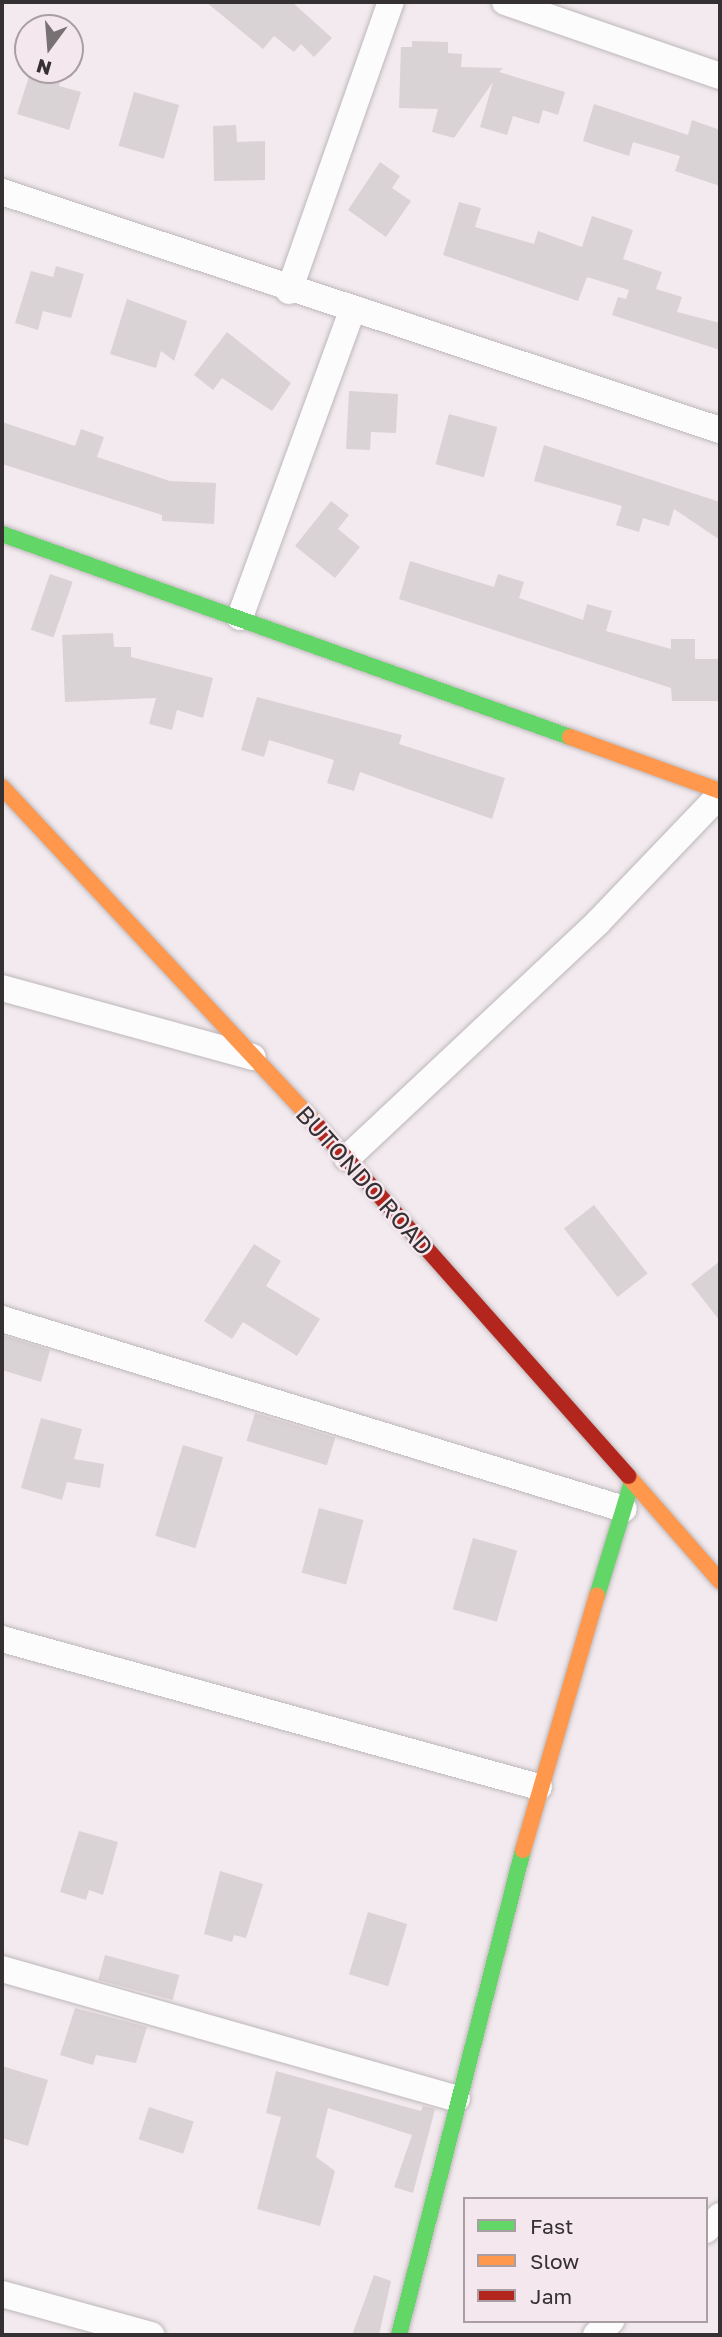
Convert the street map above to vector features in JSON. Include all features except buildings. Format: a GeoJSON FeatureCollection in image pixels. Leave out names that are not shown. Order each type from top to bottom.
{"type":"FeatureCollection","features":[{"type":"Feature","properties":{"kind":"street"},"geometry":{"type":"LineString","coordinates":[[289,291],[391,2]]}},
{"type":"Feature","properties":{"kind":"street"},"geometry":{"type":"LineString","coordinates":[[518,4],[720,76]]}},
{"type":"Feature","properties":{"kind":"street"},"geometry":{"type":"LineString","coordinates":[[2,192],[289,291],[720,430]]}},
{"type":"Feature","properties":{"kind":"street"},"geometry":{"type":"LineString","coordinates":[[240,617],[352,311]]}},
{"type":"Feature","properties":{"kind":"street"},"geometry":{"type":"LineString","coordinates":[[2,534],[240,617],[720,793],[598,922],[347,1158]]}},
{"type":"Feature","properties":{"kind":"street","name":"BUTONDO ROAD"},"geometry":{"type":"LineString","coordinates":[[2,787],[347,1158],[628,1497],[720,1581]]}},
{"type":"Feature","properties":{"kind":"street"},"geometry":{"type":"LineString","coordinates":[[2,988],[254,1057]]}},
{"type":"Feature","properties":{"kind":"street"},"geometry":{"type":"LineString","coordinates":[[2,1320],[628,1497],[540,1787],[457,2099],[399,2335]]}},
{"type":"Feature","properties":{"kind":"street"},"geometry":{"type":"LineString","coordinates":[[2,1639],[540,1787]]}},
{"type":"Feature","properties":{"kind":"street"},"geometry":{"type":"LineString","coordinates":[[2,1969],[457,2099]]}},
{"type":"Feature","properties":{"kind":"street"},"geometry":{"type":"LineString","coordinates":[[2,2294],[151,2335]]}},
{"type":"Feature","properties":{"kind":"street"},"geometry":{"type":"LineString","coordinates":[[596,2335],[609,2323]]}},
{"type":"Feature","properties":{"kind":"traffic: fast"},"geometry":{"type":"LineString","coordinates":[[2,534],[570,737]]}},
{"type":"Feature","properties":{"kind":"traffic: fast"},"geometry":{"type":"LineString","coordinates":[[597,1596],[631,1485]]}},
{"type":"Feature","properties":{"kind":"traffic: fast"},"geometry":{"type":"LineString","coordinates":[[399,2335],[523,1850]]}},
{"type":"Feature","properties":{"kind":"traffic: slow"},"geometry":{"type":"LineString","coordinates":[[570,737],[720,791]]}},
{"type":"Feature","properties":{"kind":"traffic: slow"},"geometry":{"type":"LineString","coordinates":[[2,787],[315,1123]]}},
{"type":"Feature","properties":{"kind":"traffic: slow"},"geometry":{"type":"LineString","coordinates":[[628,1476],[720,1581]]}},
{"type":"Feature","properties":{"kind":"traffic: slow"},"geometry":{"type":"LineString","coordinates":[[523,1850],[597,1596]]}},
{"type":"Feature","properties":{"kind":"traffic: jam"},"geometry":{"type":"LineString","coordinates":[[315,1123],[628,1476]]}}]}
